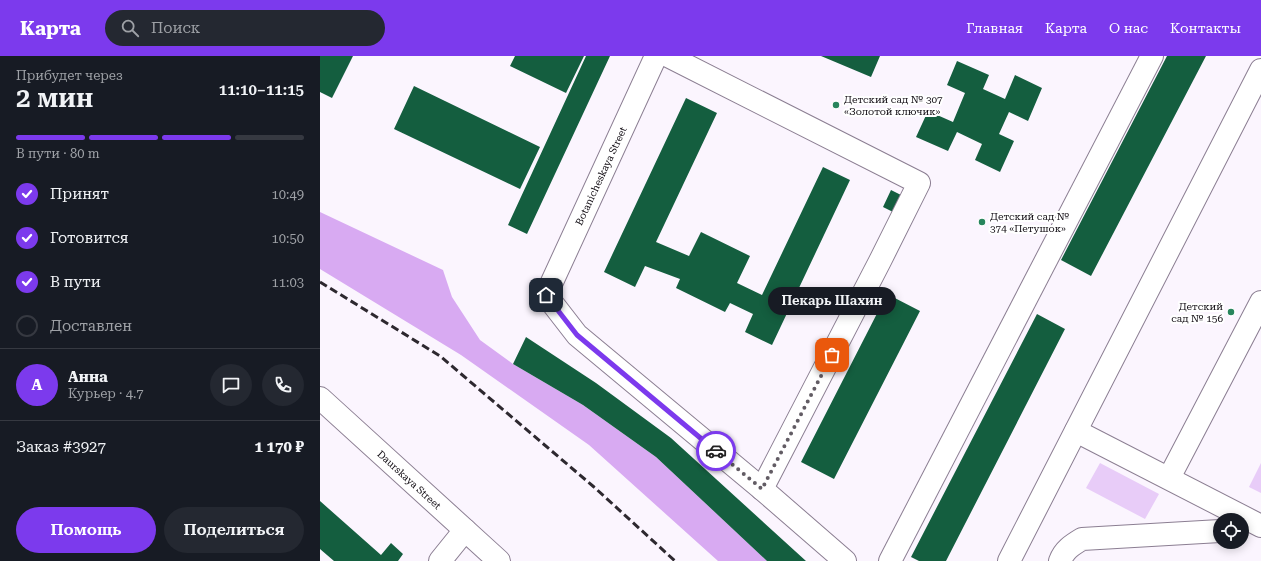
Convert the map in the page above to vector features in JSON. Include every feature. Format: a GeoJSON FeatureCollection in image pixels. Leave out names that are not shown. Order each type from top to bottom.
{"type":"FeatureCollection","features":[{"type":"Feature","properties":{"kind":"street","name":"Botanicheskaya Street"},"geometry":{"type":"LineString","coordinates":[[656,56],[546,295],[577,335],[762,489]]}},
{"type":"Feature","properties":{"kind":"street"},"geometry":{"type":"LineString","coordinates":[[668,56],[919,183],[762,489],[845,561]]}},
{"type":"Feature","properties":{"kind":"street"},"geometry":{"type":"LineString","coordinates":[[890,561],[1152,56]]}},
{"type":"Feature","properties":{"kind":"street"},"geometry":{"type":"LineString","coordinates":[[1009,561],[1261,70]]}},
{"type":"Feature","properties":{"kind":"street"},"geometry":{"type":"LineString","coordinates":[[1168,478],[1254,332],[1261,302]]}},
{"type":"Feature","properties":{"kind":"street","name":"Daurskaya Street"},"geometry":{"type":"LineString","coordinates":[[320,398],[499,561]]}},
{"type":"Feature","properties":{"kind":"street"},"geometry":{"type":"LineString","coordinates":[[1076,431],[1261,527]]}},
{"type":"Feature","properties":{"kind":"street"},"geometry":{"type":"LineString","coordinates":[[1249,528],[1261,527]]}},
{"type":"Feature","properties":{"kind":"street"},"geometry":{"type":"LineString","coordinates":[[440,561],[465,530]]}},
{"type":"Feature","properties":{"kind":"street"},"geometry":{"type":"LineString","coordinates":[[1060,561],[1066,550],[1082,539],[1213,531]]}},
{"type":"Feature","properties":{"kind":"shaded area"},"geometry":{"type":"Polygon","coordinates":[[[320,212],[443,270],[452,297],[480,340],[513,364],[583,405],[656,457],[767,561],[718,561],[589,445],[461,355],[320,269],[320,212]]]}},
{"type":"Feature","properties":{"kind":"shaded area"},"geometry":{"type":"Polygon","coordinates":[[[1100,463],[1159,494],[1145,519],[1086,488],[1100,463]]]}},
{"type":"Feature","properties":{"kind":"shaded area"},"geometry":{"type":"Polygon","coordinates":[[[1261,463],[1261,493],[1249,487],[1261,463]]]}},
{"type":"Feature","properties":{"kind":"building"},"geometry":{"type":"Polygon","coordinates":[[[320,56],[353,56],[332,98],[320,92],[320,56]]]}},
{"type":"Feature","properties":{"kind":"building"},"geometry":{"type":"Polygon","coordinates":[[[515,56],[584,56],[566,93],[510,66],[515,56]]]}},
{"type":"Feature","properties":{"kind":"building"},"geometry":{"type":"Polygon","coordinates":[[[586,56],[610,56],[527,234],[508,225],[586,56]]]}},
{"type":"Feature","properties":{"kind":"building"},"geometry":{"type":"Polygon","coordinates":[[[821,56],[880,56],[871,77],[821,56]]]}},
{"type":"Feature","properties":{"kind":"building"},"geometry":{"type":"Polygon","coordinates":[[[1167,56],[1206,56],[1091,276],[1061,260],[1167,56]]]}},
{"type":"Feature","properties":{"kind":"building"},"geometry":{"type":"Polygon","coordinates":[[[957,61],[989,75],[983,89],[1005,99],[1015,75],[1042,88],[1028,121],[1009,112],[999,134],[1014,141],[1000,172],[975,160],[982,144],[957,132],[948,151],[916,137],[928,111],[953,122],[965,93],[947,85],[957,61]]]}},
{"type":"Feature","properties":{"kind":"building"},"geometry":{"type":"Polygon","coordinates":[[[414,86],[540,147],[520,189],[394,129],[414,86]]]}},
{"type":"Feature","properties":{"kind":"building"},"geometry":{"type":"Polygon","coordinates":[[[686,98],[717,113],[656,242],[689,256],[701,232],[750,256],[737,283],[762,295],[823,167],[850,180],[772,345],[745,332],[753,314],[730,303],[725,312],[676,288],[680,279],[645,266],[635,287],[604,272],[686,98]]]}},
{"type":"Feature","properties":{"kind":"building"},"geometry":{"type":"Polygon","coordinates":[[[891,190],[903,196],[895,213],[883,207],[891,190]]]}},
{"type":"Feature","properties":{"kind":"building"},"geometry":{"type":"Polygon","coordinates":[[[887,294],[920,311],[834,479],[801,462],[887,294]]]}},
{"type":"Feature","properties":{"kind":"building"},"geometry":{"type":"Polygon","coordinates":[[[1037,314],[1065,329],[946,561],[919,561],[911,557],[1037,314]]]}},
{"type":"Feature","properties":{"kind":"building"},"geometry":{"type":"Polygon","coordinates":[[[526,337],[596,383],[671,438],[806,561],[767,561],[656,457],[583,405],[513,364],[526,337]]]}},
{"type":"Feature","properties":{"kind":"building"},"geometry":{"type":"Polygon","coordinates":[[[320,501],[381,555],[391,543],[403,554],[398,561],[334,561],[320,549],[320,501]]]}},
{"type":"Feature","properties":{"kind":"railway"},"geometry":{"type":"LineString","coordinates":[[320,282],[440,356],[594,487],[675,561]]}},
{"type":"Feature","properties":{"kind":"way so far"},"geometry":{"type":"LineString","coordinates":[[716,451],[762,489],[832,355]]}},
{"type":"Feature","properties":{"kind":"place","name":"Детский сад № 307 «Золотой ключик»"},"geometry":{"type":"Point","coordinates":[836,105]}},
{"type":"Feature","properties":{"kind":"place","name":"Детский сад № 374 «Петушок»"},"geometry":{"type":"Point","coordinates":[982,222]}},
{"type":"Feature","properties":{"kind":"place","name":"Детский сад № 156"},"geometry":{"type":"Point","coordinates":[1231,312]}},
{"type":"Feature","properties":{"kind":"place","name":"Пекарь Шахин"},"geometry":{"type":"Point","coordinates":[832,355]}},
{"type":"Feature","properties":{"kind":"route"},"geometry":{"type":"LineString","coordinates":[[546,295],[577,335],[716,451]]}}]}
